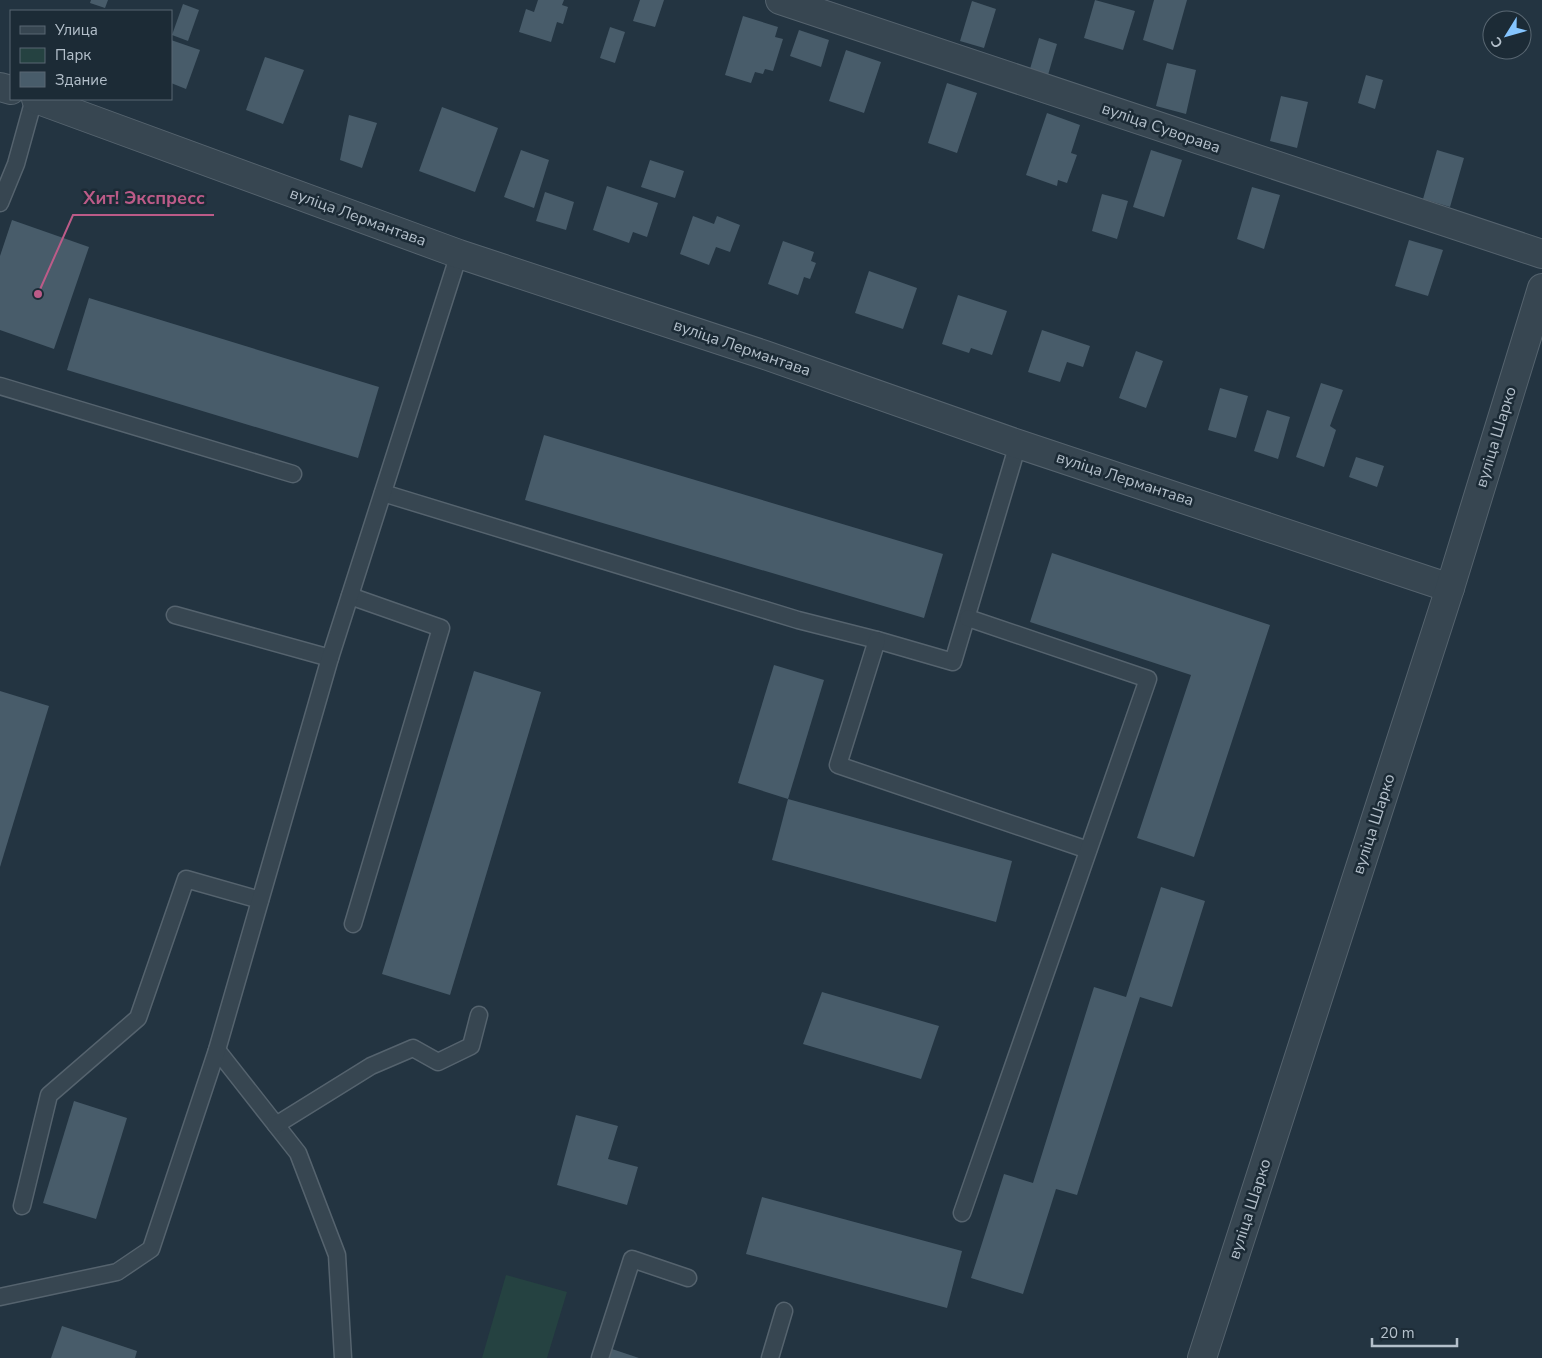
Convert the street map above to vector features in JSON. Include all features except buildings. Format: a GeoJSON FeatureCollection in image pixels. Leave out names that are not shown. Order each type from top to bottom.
{"type":"FeatureCollection","features":[{"type":"Feature","properties":{"kind":"street","name":"вуліца Суворава"},"geometry":{"type":"LineString","coordinates":[[780,0],[1542,254]]}},
{"type":"Feature","properties":{"kind":"street","name":"вуліца Лермантава"},"geometry":{"type":"LineString","coordinates":[[38,100],[459,254],[765,355],[1018,444],[1450,588]]}},
{"type":"Feature","properties":{"kind":"street","name":"вуліца Шарко"},"geometry":{"type":"LineString","coordinates":[[1202,1358],[1450,588],[1542,288]]}},
{"type":"Feature","properties":{"kind":"lane"},"geometry":{"type":"LineString","coordinates":[[0,203],[16,164],[35,100]]}},
{"type":"Feature","properties":{"kind":"lane"},"geometry":{"type":"LineString","coordinates":[[0,1297],[117,1272],[151,1249],[217,1050],[330,658],[459,254]]}},
{"type":"Feature","properties":{"kind":"lane"},"geometry":{"type":"LineString","coordinates":[[0,386],[293,474]]}},
{"type":"Feature","properties":{"kind":"lane"},"geometry":{"type":"LineString","coordinates":[[383,493],[798,620],[953,662],[968,618],[1018,444]]}},
{"type":"Feature","properties":{"kind":"lane"},"geometry":{"type":"LineString","coordinates":[[350,596],[441,628],[353,924]]}},
{"type":"Feature","properties":{"kind":"lane"},"geometry":{"type":"LineString","coordinates":[[175,615],[330,658]]}},
{"type":"Feature","properties":{"kind":"lane"},"geometry":{"type":"LineString","coordinates":[[962,1213],[1148,680],[968,618]]}},
{"type":"Feature","properties":{"kind":"lane"},"geometry":{"type":"LineString","coordinates":[[877,640],[838,766],[1088,850]]}},
{"type":"Feature","properties":{"kind":"lane"},"geometry":{"type":"LineString","coordinates":[[22,1206],[49,1095],[138,1018],[186,879],[260,900]]}},
{"type":"Feature","properties":{"kind":"lane"},"geometry":{"type":"LineString","coordinates":[[276,1125],[371,1066],[413,1048],[438,1062],[471,1046],[479,1015]]}},
{"type":"Feature","properties":{"kind":"lane"},"geometry":{"type":"LineString","coordinates":[[217,1050],[298,1153],[337,1255],[343,1358]]}},
{"type":"Feature","properties":{"kind":"lane"},"geometry":{"type":"LineString","coordinates":[[600,1358],[632,1259],[688,1278]]}},
{"type":"Feature","properties":{"kind":"lane"},"geometry":{"type":"LineString","coordinates":[[770,1358],[784,1311]]}},
{"type":"Feature","properties":{"kind":"green space"},"geometry":{"type":"Polygon","coordinates":[[[506,1275],[567,1292],[547,1358],[482,1358],[506,1275]]]}},
{"type":"Feature","properties":{"kind":"place","name":"Хит! Экспресс"},"geometry":{"type":"Point","coordinates":[38,294]}}]}
